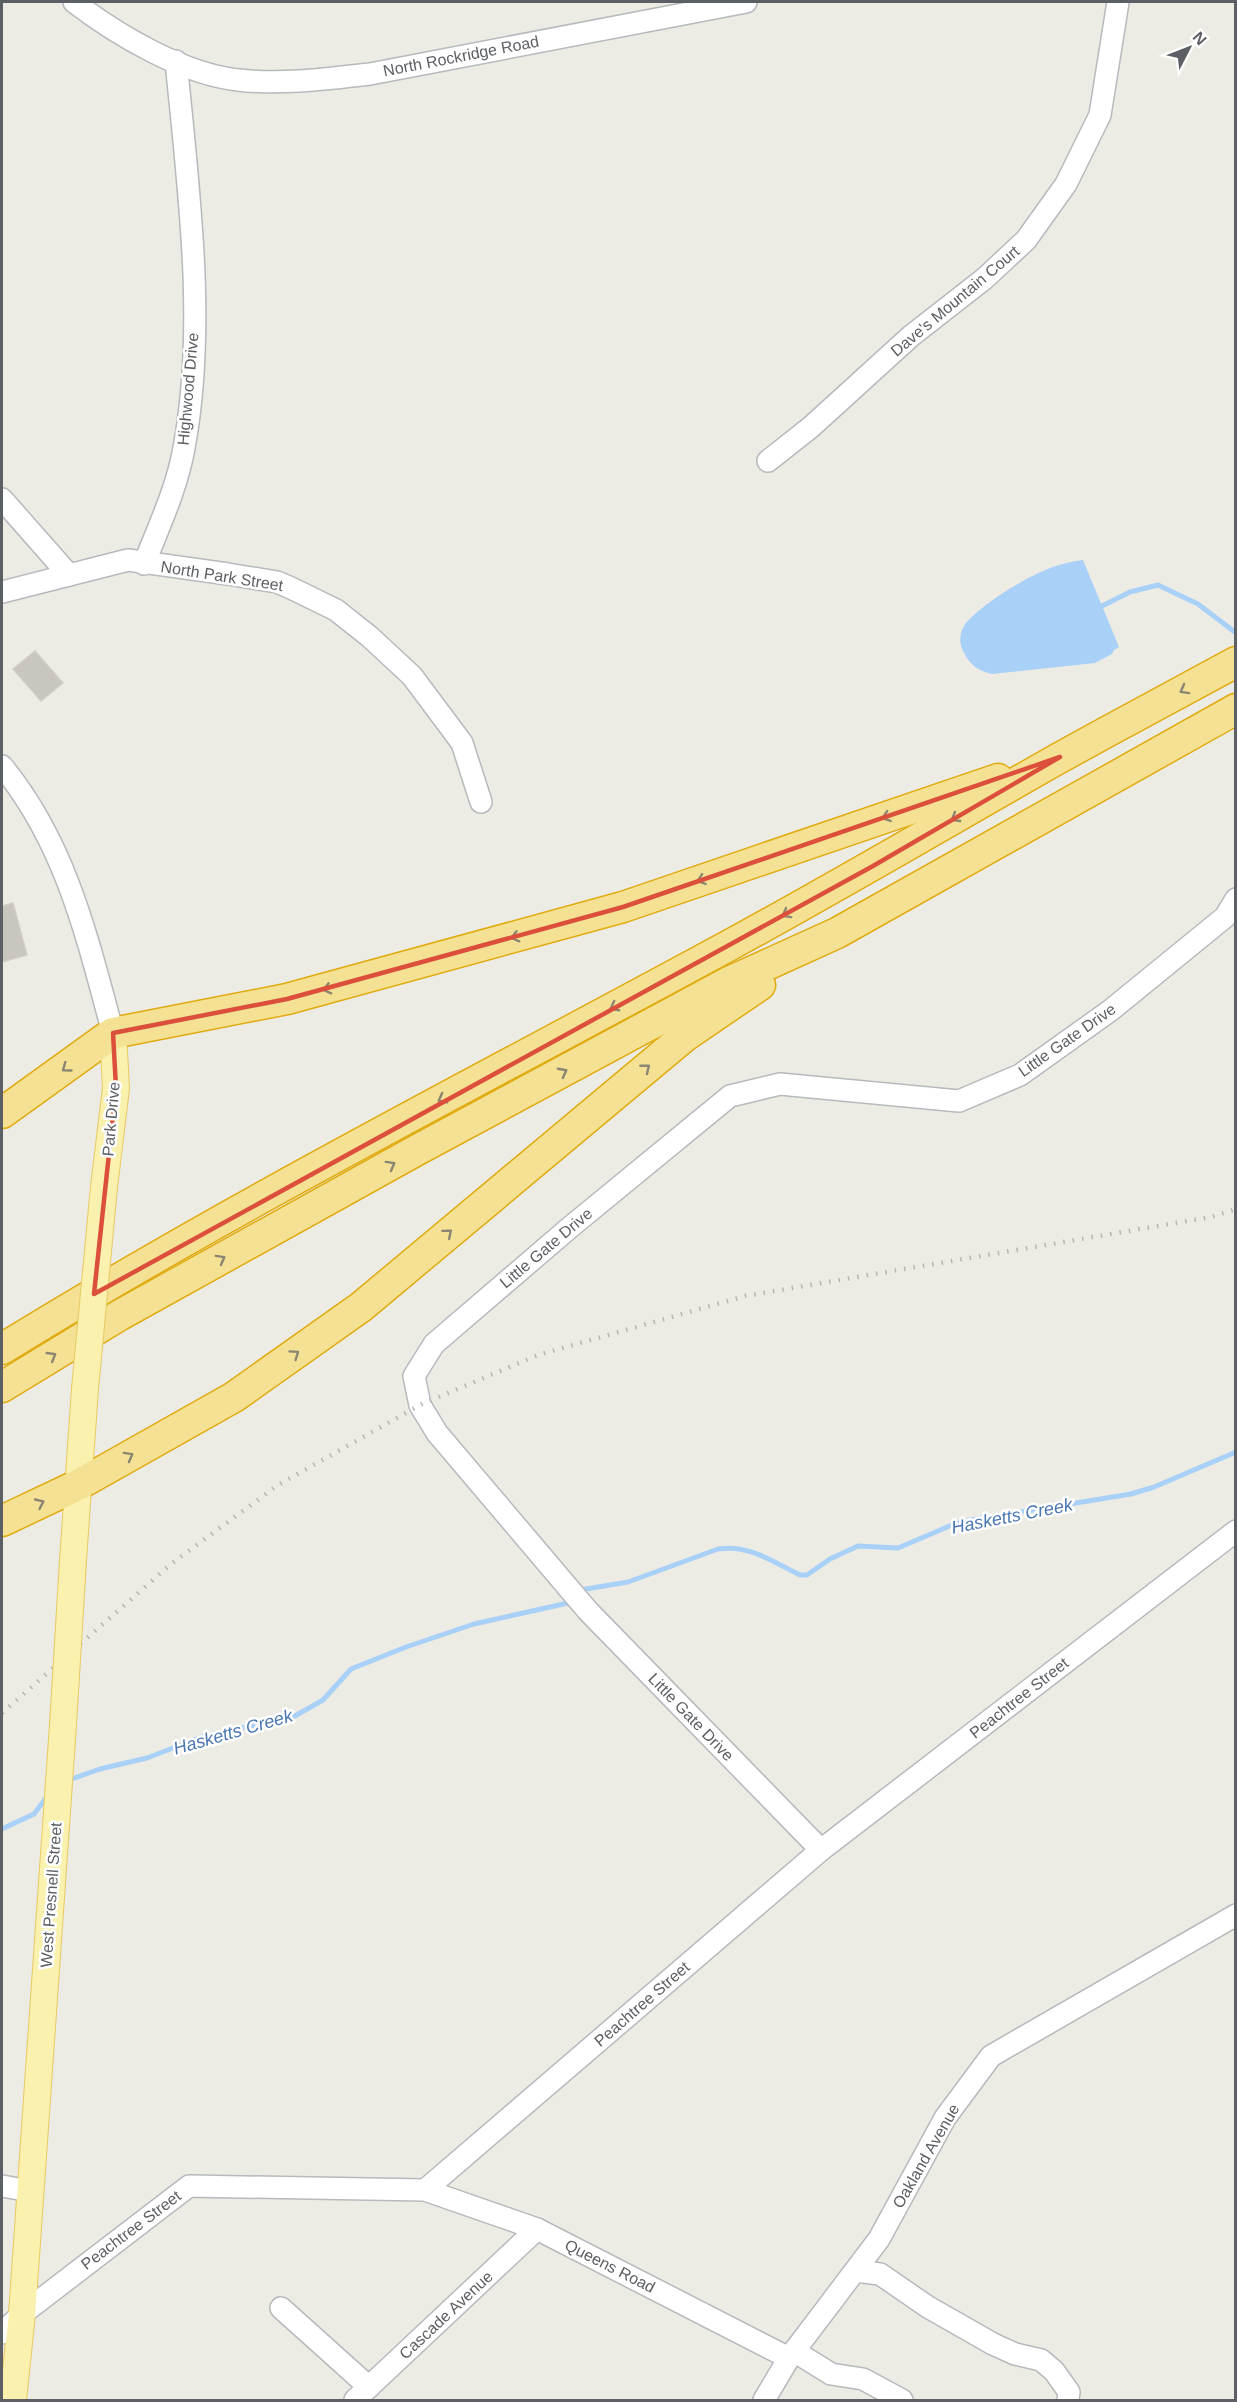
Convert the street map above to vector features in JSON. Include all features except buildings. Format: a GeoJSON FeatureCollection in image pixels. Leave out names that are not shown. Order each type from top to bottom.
{"type":"FeatureCollection","features":[{"type":"Feature","properties":{"kind":"highway"},"geometry":{"type":"LineString","coordinates":[[2,1349],[162,1254],[442,1099],[853,877],[1060,757],[1236,662]]}},
{"type":"Feature","properties":{"kind":"highway"},"geometry":{"type":"LineString","coordinates":[[2,1521],[78,1485],[234,1397],[361,1307],[685,1036],[837,933],[1236,709]]}},
{"type":"Feature","properties":{"kind":"highway"},"geometry":{"type":"LineString","coordinates":[[2,1113],[113,1033],[287,999],[623,907],[1060,757]]}},
{"type":"Feature","properties":{"kind":"highway"},"geometry":{"type":"LineString","coordinates":[[2,1387],[120,1315],[428,1144],[729,982],[837,933]]}},
{"type":"Feature","properties":{"kind":"main road","name":"Park Drive"},"geometry":{"type":"LineString","coordinates":[[85,1389],[116,1088],[113,1033]]}},
{"type":"Feature","properties":{"kind":"main road","name":"West Presnell Street"},"geometry":{"type":"LineString","coordinates":[[13,2400],[22,2314],[85,1389]]}},
{"type":"Feature","properties":{"kind":"street","name":"North Rockridge Road"},"geometry":{"type":"LineString","coordinates":[[74,2],[131,39],[176,62],[203,72],[236,80],[269,82],[319,80],[370,74],[746,2]]}},
{"type":"Feature","properties":{"kind":"street","name":"Dave's Mountain Court"},"geometry":{"type":"LineString","coordinates":[[768,461],[811,427],[911,336],[984,279],[1026,240],[1066,184],[1100,115],[1118,2]]}},
{"type":"Feature","properties":{"kind":"street","name":"Highwood Drive"},"geometry":{"type":"LineString","coordinates":[[144,564],[177,480],[184,447],[194,346],[193,262],[176,62]]}},
{"type":"Feature","properties":{"kind":"street"},"geometry":{"type":"LineString","coordinates":[[2,500],[69,574]]}},
{"type":"Feature","properties":{"kind":"street"},"geometry":{"type":"LineString","coordinates":[[2,592],[128,560],[144,564]]}},
{"type":"Feature","properties":{"kind":"street","name":"North Park Street"},"geometry":{"type":"LineString","coordinates":[[144,564],[277,582],[336,610],[400,664],[443,716],[462,743],[481,802]]}},
{"type":"Feature","properties":{"kind":"street","name":"Park Drive"},"geometry":{"type":"LineString","coordinates":[[3,769],[48,835],[75,898],[113,1033]]}},
{"type":"Feature","properties":{"kind":"street","name":"Little Gate Drive"},"geometry":{"type":"LineString","coordinates":[[821,1850],[588,1611],[437,1433],[420,1405],[414,1376],[434,1344],[568,1229],[730,1096],[780,1084],[959,1101],[1020,1075],[1102,1017],[1225,917],[1236,899]]}},
{"type":"Feature","properties":{"kind":"street","name":"Peachtree Street"},"geometry":{"type":"LineString","coordinates":[[2,2333],[22,2314],[189,2186],[425,2190],[821,1850],[1236,1531]]}},
{"type":"Feature","properties":{"kind":"street","name":"Oakland Avenue"},"geometry":{"type":"LineString","coordinates":[[764,2400],[792,2354],[879,2239],[945,2118],[991,2056],[1236,1915]]}},
{"type":"Feature","properties":{"kind":"street"},"geometry":{"type":"LineString","coordinates":[[2,2186],[30,2191]]}},
{"type":"Feature","properties":{"kind":"street","name":"Queens Road"},"geometry":{"type":"LineString","coordinates":[[425,2190],[537,2229],[831,2374],[863,2379],[902,2400]]}},
{"type":"Feature","properties":{"kind":"street","name":"Cascade Avenue"},"geometry":{"type":"LineString","coordinates":[[362,2394],[537,2229]]}},
{"type":"Feature","properties":{"kind":"street"},"geometry":{"type":"LineString","coordinates":[[855,2271],[880,2274],[928,2307],[993,2344],[1015,2354],[1041,2360],[1054,2371],[1069,2392],[1068,2400]]}},
{"type":"Feature","properties":{"kind":"street"},"geometry":{"type":"LineString","coordinates":[[281,2308],[362,2394]]}},
{"type":"Feature","properties":{"kind":"highlighted area"},"geometry":{"type":"Polygon","coordinates":[[[1060,757],[873,866],[94,1294],[116,1088],[113,1033],[287,999],[623,907],[1060,757]]]}},
{"type":"Feature","properties":{"kind":"water"},"geometry":{"type":"Polygon","coordinates":[[[1083,560],[1119,647],[1112,654],[1095,663],[992,674],[979,669],[969,661],[961,647],[960,636],[964,626],[979,611],[1012,587],[1034,575],[1058,565],[1083,560]]]}},
{"type":"Feature","properties":{"kind":"waterway"},"geometry":{"type":"LineString","coordinates":[[1096,606],[1102,606],[1130,592],[1158,585],[1198,604],[1236,633]]}},
{"type":"Feature","properties":{"kind":"waterway","name":"Hasketts Creek"},"geometry":{"type":"LineString","coordinates":[[586,1589],[628,1582],[718,1549],[729,1548],[750,1552],[800,1575],[807,1575],[830,1559],[858,1546],[898,1548],[959,1522],[1131,1494],[1154,1487],[1236,1452]]}},
{"type":"Feature","properties":{"kind":"waterway","name":"Hasketts Creek"},"geometry":{"type":"LineString","coordinates":[[66,1781],[100,1769],[147,1758],[204,1736],[293,1717],[323,1700],[351,1669],[474,1624],[568,1603]]}},
{"type":"Feature","properties":{"kind":"waterway","name":"Hasketts Creek"},"geometry":{"type":"LineString","coordinates":[[2,1829],[34,1814],[49,1794]]}},
{"type":"Feature","properties":{"kind":"railway"},"geometry":{"type":"LineString","coordinates":[[2,1713],[171,1564],[278,1485],[420,1405],[538,1355],[745,1296],[1211,1217],[1236,1209]]}}]}
